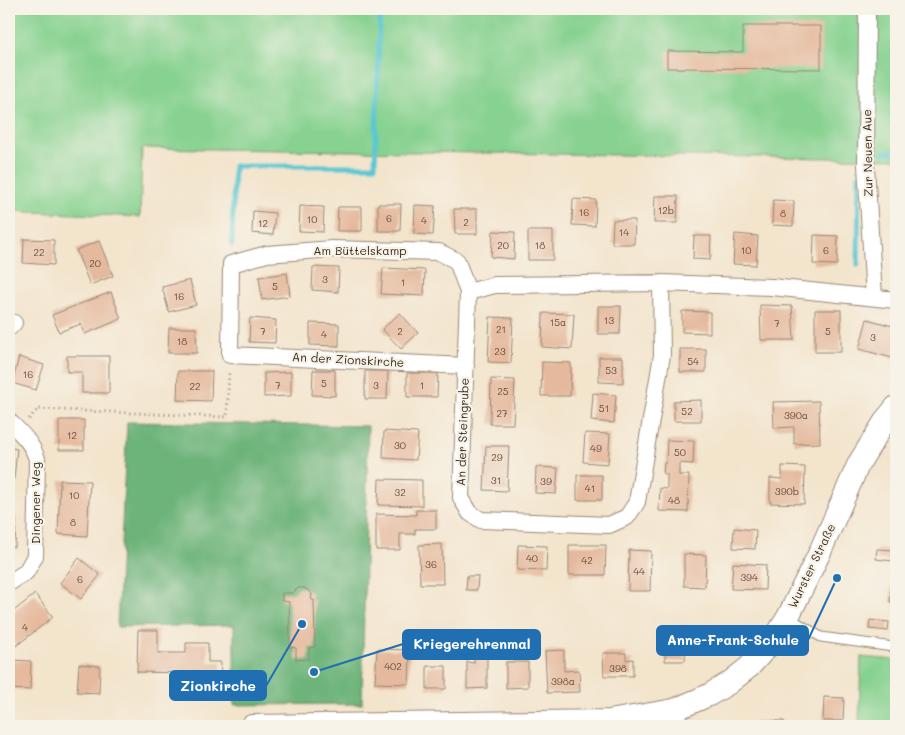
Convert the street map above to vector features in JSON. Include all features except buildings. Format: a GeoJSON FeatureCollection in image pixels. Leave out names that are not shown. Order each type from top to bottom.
{"type":"FeatureCollection","features":[{"type":"Feature","properties":{"kind":"main road","name":"Wurster Straße"},"geometry":{"type":"LineString","coordinates":[[252,726],[608,723],[674,710],[709,695],[729,683],[749,667],[774,638],[788,617],[819,554],[859,463],[896,407]]}},
{"type":"Feature","properties":{"kind":"street","name":"Zur Neuen Aue"},"geometry":{"type":"LineString","coordinates":[[867,9],[866,166],[874,297]]}},
{"type":"Feature","properties":{"kind":"street","name":"Am Büttelskamp"},"geometry":{"type":"LineString","coordinates":[[230,355],[231,264],[267,254],[332,249],[439,252],[457,261],[468,292]]}},
{"type":"Feature","properties":{"kind":"street"},"geometry":{"type":"LineString","coordinates":[[468,292],[495,285],[661,283],[772,287],[896,300]]}},
{"type":"Feature","properties":{"kind":"street","name":"An der Steingrube"},"geometry":{"type":"LineString","coordinates":[[468,292],[461,498],[470,512],[481,520],[609,525],[627,517],[637,502],[662,355],[661,283]]}},
{"type":"Feature","properties":{"kind":"street","name":"An der Zionskirche"},"geometry":{"type":"LineString","coordinates":[[230,355],[466,366]]}},
{"type":"Feature","properties":{"kind":"street","name":"Dingener Weg"},"geometry":{"type":"LineString","coordinates":[[9,583],[26,572],[35,556],[37,459],[34,449],[14,426]]}},
{"type":"Feature","properties":{"kind":"lane"},"geometry":{"type":"LineString","coordinates":[[788,617],[821,637],[893,647]]}},
{"type":"Feature","properties":{"kind":"path"},"geometry":{"type":"LineString","coordinates":[[14,426],[38,410],[227,417],[230,355]]}},
{"type":"Feature","properties":{"kind":"green space"},"geometry":{"type":"Polygon","coordinates":[[[9,9],[896,9],[896,159],[142,148],[140,217],[9,211],[9,9]]]}},
{"type":"Feature","properties":{"kind":"green space"},"geometry":{"type":"Polygon","coordinates":[[[127,422],[368,426],[362,704],[234,705],[234,625],[117,627],[127,422]]]}},
{"type":"Feature","properties":{"kind":"green space"},"geometry":{"type":"Polygon","coordinates":[[[861,657],[896,660],[896,726],[859,726],[861,657]]]}},
{"type":"Feature","properties":{"kind":"waterway"},"geometry":{"type":"LineString","coordinates":[[232,245],[234,166],[375,166],[380,9]]}},
{"type":"Feature","properties":{"kind":"waterway"},"geometry":{"type":"LineString","coordinates":[[884,152],[896,152]]}},
{"type":"Feature","properties":{"kind":"waterway"},"geometry":{"type":"LineString","coordinates":[[858,265],[859,175]]}},
{"type":"Feature","properties":{"kind":"place","name":"Anne-Frank-Schule"},"geometry":{"type":"Point","coordinates":[837,578]}},
{"type":"Feature","properties":{"kind":"place","name":"Zionkirche"},"geometry":{"type":"Point","coordinates":[302,624]}},
{"type":"Feature","properties":{"kind":"place","name":"Kriegerehrenmal"},"geometry":{"type":"Point","coordinates":[314,672]}}]}
